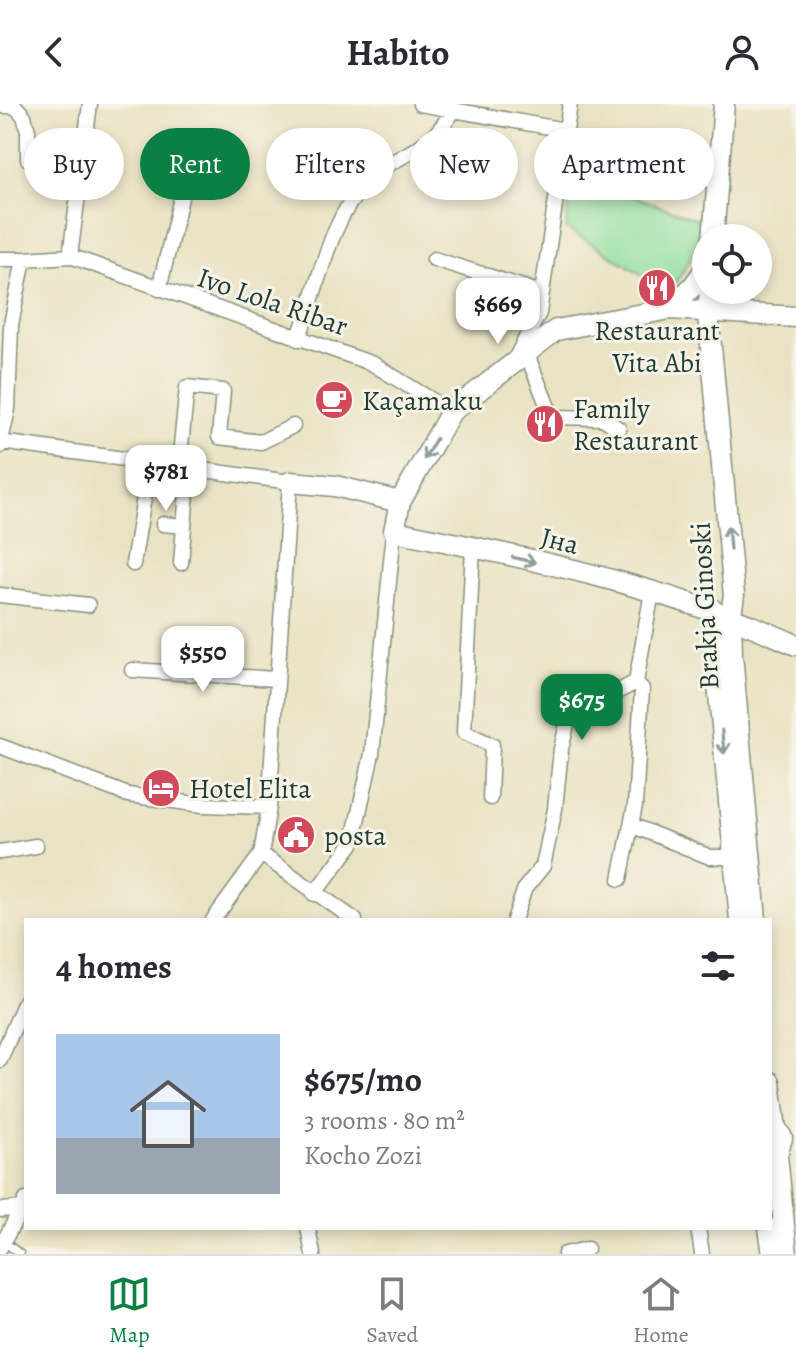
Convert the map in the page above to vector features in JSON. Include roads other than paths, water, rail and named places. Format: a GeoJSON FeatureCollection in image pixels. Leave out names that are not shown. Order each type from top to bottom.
{"type":"FeatureCollection","features":[{"type":"Feature","properties":{"kind":"street"},"geometry":{"type":"LineString","coordinates":[[87,128],[90,104]]}},
{"type":"Feature","properties":{"kind":"street"},"geometry":{"type":"LineString","coordinates":[[420,104],[453,112],[482,111],[556,128]]}},
{"type":"Feature","properties":{"kind":"street"},"geometry":{"type":"LineString","coordinates":[[565,128],[570,104]]}},
{"type":"Feature","properties":{"kind":"street"},"geometry":{"type":"LineString","coordinates":[[714,224],[724,104]]}},
{"type":"Feature","properties":{"kind":"street"},"geometry":{"type":"LineString","coordinates":[[0,106],[15,106],[24,116],[25,128]]}},
{"type":"Feature","properties":{"kind":"street"},"geometry":{"type":"LineString","coordinates":[[298,339],[324,259],[351,202],[367,180],[389,162],[431,139],[453,112]]}},
{"type":"Feature","properties":{"kind":"street"},"geometry":{"type":"LineString","coordinates":[[0,259],[70,256],[78,200]]}},
{"type":"Feature","properties":{"kind":"street"},"geometry":{"type":"LineString","coordinates":[[159,289],[177,244],[181,200]]}},
{"type":"Feature","properties":{"kind":"street"},"geometry":{"type":"LineString","coordinates":[[520,357],[539,313],[555,200]]}},
{"type":"Feature","properties":{"kind":"street","name":"Ivo Lola Ribar"},"geometry":{"type":"LineString","coordinates":[[70,256],[373,364],[451,412]]}},
{"type":"Feature","properties":{"kind":"street"},"geometry":{"type":"LineString","coordinates":[[24,259],[5,325],[1,444],[335,486],[400,502]]}},
{"type":"Feature","properties":{"kind":"street"},"geometry":{"type":"LineString","coordinates":[[434,259],[542,293]]}},
{"type":"Feature","properties":{"kind":"street"},"geometry":{"type":"LineString","coordinates":[[670,309],[692,284]]}},
{"type":"Feature","properties":{"kind":"street","name":"Brakja Ginoski"},"geometry":{"type":"LineString","coordinates":[[709,304],[734,595],[731,615],[756,918]]}},
{"type":"Feature","properties":{"kind":"street"},"geometry":{"type":"LineString","coordinates":[[314,894],[352,844],[372,754],[394,531],[400,502],[451,412],[556,330],[670,309],[708,314],[796,317]]}},
{"type":"Feature","properties":{"kind":"street"},"geometry":{"type":"LineString","coordinates":[[539,313],[556,330]]}},
{"type":"Feature","properties":{"kind":"street"},"geometry":{"type":"LineString","coordinates":[[520,357],[552,417],[603,418],[619,429]]}},
{"type":"Feature","properties":{"kind":"street"},"geometry":{"type":"LineString","coordinates":[[181,563],[187,387],[223,391],[219,437],[261,442],[293,426]]}},
{"type":"Feature","properties":{"kind":"street"},"geometry":{"type":"LineString","coordinates":[[133,564],[150,461]]}},
{"type":"Feature","properties":{"kind":"street"},"geometry":{"type":"LineString","coordinates":[[214,918],[261,854],[269,807],[290,482]]}},
{"type":"Feature","properties":{"kind":"street"},"geometry":{"type":"LineString","coordinates":[[163,524],[184,526]]}},
{"type":"Feature","properties":{"kind":"street","name":"Јна"},"geometry":{"type":"LineString","coordinates":[[394,531],[473,547],[711,608],[796,645]]}},
{"type":"Feature","properties":{"kind":"street"},"geometry":{"type":"LineString","coordinates":[[473,547],[464,732],[492,745],[490,798]]}},
{"type":"Feature","properties":{"kind":"street"},"geometry":{"type":"LineString","coordinates":[[636,682],[652,592]]}},
{"type":"Feature","properties":{"kind":"street"},"geometry":{"type":"LineString","coordinates":[[0,595],[88,605]]}},
{"type":"Feature","properties":{"kind":"street","name":"Brakja Ginoski"},"geometry":{"type":"LineString","coordinates":[[711,608],[740,918]]}},
{"type":"Feature","properties":{"kind":"street"},"geometry":{"type":"LineString","coordinates":[[132,670],[276,679]]}},
{"type":"Feature","properties":{"kind":"street"},"geometry":{"type":"LineString","coordinates":[[620,879],[631,825],[642,689],[636,682]]}},
{"type":"Feature","properties":{"kind":"street"},"geometry":{"type":"LineString","coordinates":[[515,918],[525,888],[543,866],[555,809],[561,749],[573,700],[602,700],[636,682]]}},
{"type":"Feature","properties":{"kind":"street"},"geometry":{"type":"LineString","coordinates":[[0,746],[128,795],[203,805],[269,807]]}},
{"type":"Feature","properties":{"kind":"street"},"geometry":{"type":"LineString","coordinates":[[631,825],[710,857],[735,857]]}},
{"type":"Feature","properties":{"kind":"street"},"geometry":{"type":"LineString","coordinates":[[0,852],[36,846]]}},
{"type":"Feature","properties":{"kind":"street"},"geometry":{"type":"LineString","coordinates":[[261,854],[352,918]]}},
{"type":"Feature","properties":{"kind":"street"},"geometry":{"type":"LineString","coordinates":[[0,1060],[24,1004]]}},
{"type":"Feature","properties":{"kind":"street"},"geometry":{"type":"LineString","coordinates":[[772,1120],[782,1138],[774,1158],[781,1245]]}},
{"type":"Feature","properties":{"kind":"street"},"geometry":{"type":"LineString","coordinates":[[0,1210],[19,1214],[2,1244]]}},
{"type":"Feature","properties":{"kind":"street"},"geometry":{"type":"LineString","coordinates":[[308,1230],[313,1254]]}},
{"type":"Feature","properties":{"kind":"street"},"geometry":{"type":"LineString","coordinates":[[698,1230],[702,1254]]}},
{"type":"Feature","properties":{"kind":"street"},"geometry":{"type":"LineString","coordinates":[[565,1254],[587,1249]]}},
{"type":"Feature","properties":{"kind":"lane"},"geometry":{"type":"LineString","coordinates":[[2,1244],[20,1254]]}},
{"type":"Feature","properties":{"kind":"place","name":"Restaurant Vita Abi"},"geometry":{"type":"Point","coordinates":[657,288]}},
{"type":"Feature","properties":{"kind":"place","name":"Kaçamaku"},"geometry":{"type":"Point","coordinates":[334,400]}},
{"type":"Feature","properties":{"kind":"place","name":"Family Restaurant"},"geometry":{"type":"Point","coordinates":[545,424]}},
{"type":"Feature","properties":{"kind":"place","name":"Hotel Elita"},"geometry":{"type":"Point","coordinates":[161,788]}},
{"type":"Feature","properties":{"kind":"place","name":"posta"},"geometry":{"type":"Point","coordinates":[296,835]}}]}
